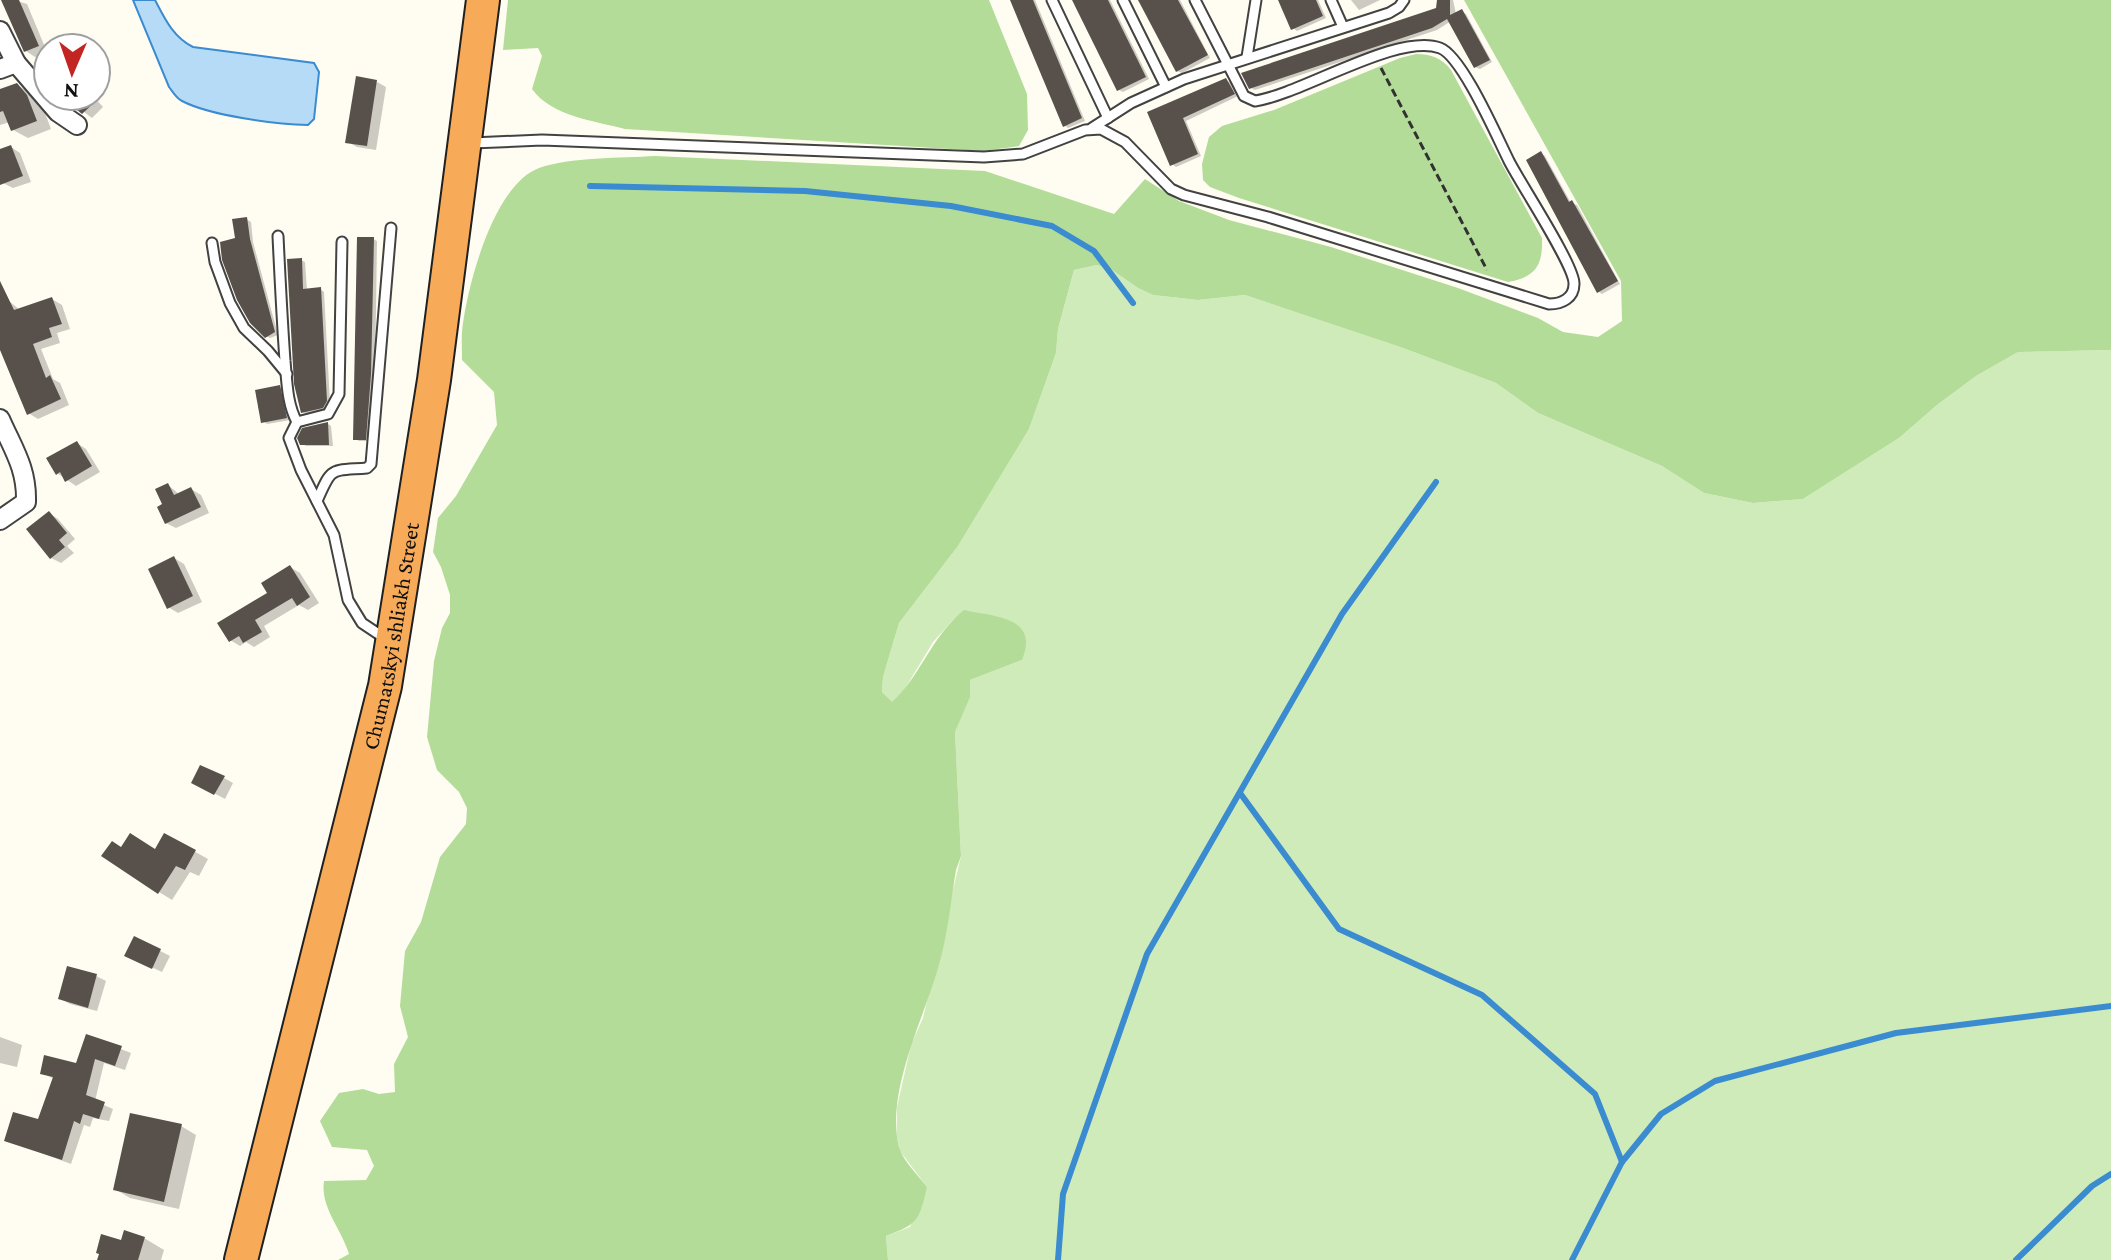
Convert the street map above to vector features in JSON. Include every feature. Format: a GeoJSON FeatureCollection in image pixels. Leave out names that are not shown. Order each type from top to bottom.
{"type":"FeatureCollection","features":[{"type":"Feature","properties":{"kind":"highway","name":"Chumatskyi shliakh Street"},"geometry":{"type":"LineString","coordinates":[[241,1260],[362,782],[392,643],[434,380],[483,0]]}},
{"type":"Feature","properties":{"kind":"street"},"geometry":{"type":"LineString","coordinates":[[0,31],[8,66],[58,112],[77,125]]}},
{"type":"Feature","properties":{"kind":"street"},"geometry":{"type":"LineString","coordinates":[[0,419],[21,461],[27,483],[26,502],[0,520]]}},
{"type":"Feature","properties":{"kind":"lane"},"geometry":{"type":"LineString","coordinates":[[1052,0],[1108,118]]}},
{"type":"Feature","properties":{"kind":"lane"},"geometry":{"type":"LineString","coordinates":[[1123,0],[1166,87]]}},
{"type":"Feature","properties":{"kind":"lane"},"geometry":{"type":"LineString","coordinates":[[1092,128],[1101,129],[1125,142],[1171,189],[1184,195],[1268,217],[1549,304],[1559,304],[1569,297],[1574,284],[1568,265],[1453,58],[1440,48],[1424,45],[1399,49],[1255,101],[1244,96],[1195,0]]}},
{"type":"Feature","properties":{"kind":"lane"},"geometry":{"type":"LineString","coordinates":[[1247,57],[1256,0]]}},
{"type":"Feature","properties":{"kind":"lane"},"geometry":{"type":"LineString","coordinates":[[1331,0],[1343,27]]}},
{"type":"Feature","properties":{"kind":"lane"},"geometry":{"type":"LineString","coordinates":[[465,144],[542,140],[1009,156],[1038,150],[1092,128],[1131,103],[1228,63],[1389,13],[1404,0]]}},
{"type":"Feature","properties":{"kind":"lane"},"geometry":{"type":"LineString","coordinates":[[317,501],[333,471],[367,468],[371,464],[391,228]]}},
{"type":"Feature","properties":{"kind":"lane"},"geometry":{"type":"LineString","coordinates":[[278,236],[287,374],[291,412],[297,422]]}},
{"type":"Feature","properties":{"kind":"lane"},"geometry":{"type":"LineString","coordinates":[[342,242],[339,394],[328,414],[297,422],[289,438],[301,470],[334,535],[348,600],[362,623],[392,643]]}},
{"type":"Feature","properties":{"kind":"lane"},"geometry":{"type":"LineString","coordinates":[[212,243],[215,262],[230,303],[244,328],[287,374]]}},
{"type":"Feature","properties":{"kind":"path"},"geometry":{"type":"LineString","coordinates":[[1376,58],[1497,288]]}},
{"type":"Feature","properties":{"kind":"green space"},"geometry":{"type":"Polygon","coordinates":[[[508,0],[989,0],[1027,94],[1028,130],[1019,146],[983,151],[625,129],[587,120],[550,106],[532,89],[542,56],[538,48],[503,50],[508,0]]]}},
{"type":"Feature","properties":{"kind":"green space"},"geometry":{"type":"Polygon","coordinates":[[[1464,0],[2111,0],[2111,350],[2018,352],[1976,376],[1899,438],[1803,499],[1753,503],[1704,493],[1662,466],[1538,413],[1496,383],[1403,348],[1245,295],[1198,300],[1153,295],[1112,270],[1097,265],[1074,270],[1058,329],[1056,353],[1029,429],[958,546],[899,623],[883,677],[882,692],[892,702],[911,681],[942,633],[964,610],[1011,621],[1025,635],[1022,660],[970,680],[970,697],[955,732],[961,856],[940,961],[902,1077],[896,1125],[901,1152],[927,1187],[916,1220],[886,1236],[888,1260],[338,1260],[349,1254],[328,1209],[324,1181],[366,1180],[374,1166],[367,1150],[332,1147],[320,1121],[339,1093],[363,1089],[379,1094],[395,1092],[394,1064],[408,1037],[400,1006],[405,951],[421,922],[440,857],[466,824],[467,808],[459,792],[437,770],[427,737],[434,661],[442,628],[450,613],[450,595],[433,552],[438,518],[456,496],[497,425],[494,392],[462,360],[462,332],[471,283],[486,236],[509,193],[523,178],[551,164],[655,156],[985,171],[1114,214],[1145,179],[1179,201],[1229,220],[1331,247],[1458,288],[1538,318],[1563,332],[1598,337],[1622,321],[1621,281],[1464,0]]]}},
{"type":"Feature","properties":{"kind":"green space"},"geometry":{"type":"Polygon","coordinates":[[[1416,54],[1436,58],[1451,70],[1542,238],[1539,262],[1525,277],[1508,282],[1239,198],[1210,187],[1203,180],[1202,164],[1209,137],[1222,126],[1274,110],[1416,54]]]}},
{"type":"Feature","properties":{"kind":"green space"},"geometry":{"type":"Polygon","coordinates":[[[1097,265],[1112,270],[1153,295],[1198,300],[1245,295],[1403,348],[1496,383],[1538,413],[1662,466],[1704,493],[1753,503],[1803,499],[1899,438],[1976,376],[2018,352],[2111,350],[2111,1260],[888,1260],[886,1236],[910,1227],[927,1187],[900,1151],[897,1107],[911,1045],[923,1018],[961,856],[955,732],[969,697],[970,680],[1022,660],[953,620],[933,642],[903,692],[892,703],[882,692],[883,677],[899,623],[958,546],[1029,429],[1056,353],[1058,329],[1074,270],[1097,265]]]}},
{"type":"Feature","properties":{"kind":"water"},"geometry":{"type":"Polygon","coordinates":[[[133,0],[155,0],[175,33],[193,47],[314,63],[319,72],[314,119],[308,125],[261,121],[209,111],[180,100],[169,87],[133,0]]]}},
{"type":"Feature","properties":{"kind":"building"},"geometry":{"type":"Polygon","coordinates":[[[1,0],[19,0],[33,32],[32,49],[24,52],[1,0]]]}},
{"type":"Feature","properties":{"kind":"building"},"geometry":{"type":"Polygon","coordinates":[[[1010,0],[1033,0],[1082,118],[1063,127],[1010,0]]]}},
{"type":"Feature","properties":{"kind":"building"},"geometry":{"type":"Polygon","coordinates":[[[1072,0],[1108,0],[1146,77],[1117,91],[1072,0]]]}},
{"type":"Feature","properties":{"kind":"building"},"geometry":{"type":"Polygon","coordinates":[[[1138,0],[1178,0],[1208,55],[1176,72],[1138,0]]]}},
{"type":"Feature","properties":{"kind":"building"},"geometry":{"type":"Polygon","coordinates":[[[1278,0],[1316,0],[1323,16],[1291,30],[1278,0]]]}},
{"type":"Feature","properties":{"kind":"building"},"geometry":{"type":"Polygon","coordinates":[[[1437,0],[1450,0],[1450,15],[1462,9],[1490,60],[1474,68],[1447,19],[1432,28],[1249,89],[1241,73],[1436,8],[1437,0]]]}},
{"type":"Feature","properties":{"kind":"building"},"geometry":{"type":"Polygon","coordinates":[[[356,76],[377,80],[367,146],[345,143],[356,76]]]}},
{"type":"Feature","properties":{"kind":"building"},"geometry":{"type":"Polygon","coordinates":[[[1226,78],[1235,94],[1183,118],[1198,154],[1170,166],[1147,112],[1226,78]]]}},
{"type":"Feature","properties":{"kind":"building"},"geometry":{"type":"Polygon","coordinates":[[[17,83],[27,95],[37,121],[11,131],[3,111],[0,112],[0,89],[17,83]]]}},
{"type":"Feature","properties":{"kind":"building"},"geometry":{"type":"Polygon","coordinates":[[[11,145],[23,176],[0,185],[0,149],[11,145]]]}},
{"type":"Feature","properties":{"kind":"building"},"geometry":{"type":"Polygon","coordinates":[[[1541,151],[1618,281],[1597,293],[1526,160],[1541,151]]]}},
{"type":"Feature","properties":{"kind":"building"},"geometry":{"type":"Polygon","coordinates":[[[247,217],[275,332],[265,338],[250,323],[237,300],[222,260],[220,242],[235,238],[232,219],[247,217]]]}},
{"type":"Feature","properties":{"kind":"building"},"geometry":{"type":"Polygon","coordinates":[[[357,237],[374,237],[366,440],[353,440],[357,237]]]}},
{"type":"Feature","properties":{"kind":"building"},"geometry":{"type":"Polygon","coordinates":[[[302,258],[303,289],[321,287],[327,401],[323,408],[301,413],[294,384],[287,259],[302,258]]]}},
{"type":"Feature","properties":{"kind":"building"},"geometry":{"type":"Polygon","coordinates":[[[0,281],[14,310],[52,297],[62,324],[49,328],[52,337],[33,344],[46,378],[50,375],[61,399],[27,415],[0,350],[0,281]]]}},
{"type":"Feature","properties":{"kind":"building"},"geometry":{"type":"Polygon","coordinates":[[[280,385],[287,418],[261,423],[255,390],[280,385]]]}},
{"type":"Feature","properties":{"kind":"building"},"geometry":{"type":"Polygon","coordinates":[[[328,422],[329,445],[300,445],[297,438],[302,428],[328,422]]]}},
{"type":"Feature","properties":{"kind":"building"},"geometry":{"type":"Polygon","coordinates":[[[77,441],[92,466],[65,482],[60,472],[56,475],[46,458],[77,441]]]}},
{"type":"Feature","properties":{"kind":"building"},"geometry":{"type":"Polygon","coordinates":[[[168,483],[174,495],[191,487],[201,507],[165,524],[157,507],[162,504],[155,489],[168,483]]]}},
{"type":"Feature","properties":{"kind":"building"},"geometry":{"type":"Polygon","coordinates":[[[49,511],[67,533],[59,540],[65,547],[50,559],[26,529],[49,511]]]}},
{"type":"Feature","properties":{"kind":"building"},"geometry":{"type":"Polygon","coordinates":[[[174,556],[193,596],[167,609],[148,569],[174,556]]]}},
{"type":"Feature","properties":{"kind":"building"},"geometry":{"type":"Polygon","coordinates":[[[290,565],[310,597],[297,606],[292,598],[255,620],[262,632],[243,643],[239,636],[229,642],[217,623],[267,593],[261,583],[290,565]]]}},
{"type":"Feature","properties":{"kind":"building"},"geometry":{"type":"Polygon","coordinates":[[[200,765],[225,776],[214,795],[191,783],[200,765]]]}},
{"type":"Feature","properties":{"kind":"building"},"geometry":{"type":"Polygon","coordinates":[[[130,833],[155,849],[164,833],[196,850],[185,870],[176,866],[158,894],[101,856],[112,841],[121,847],[130,833]]]}},
{"type":"Feature","properties":{"kind":"building"},"geometry":{"type":"Polygon","coordinates":[[[134,936],[161,949],[152,969],[124,956],[134,936]]]}},
{"type":"Feature","properties":{"kind":"building"},"geometry":{"type":"Polygon","coordinates":[[[67,966],[97,974],[88,1008],[58,999],[67,966]]]}},
{"type":"Feature","properties":{"kind":"building"},"geometry":{"type":"Polygon","coordinates":[[[86,1034],[122,1046],[115,1066],[95,1059],[86,1095],[105,1102],[99,1119],[83,1114],[80,1124],[74,1121],[62,1160],[4,1141],[13,1112],[38,1119],[53,1077],[40,1074],[44,1055],[76,1063],[86,1034]]]}},
{"type":"Feature","properties":{"kind":"building"},"geometry":{"type":"Polygon","coordinates":[[[130,1113],[182,1124],[164,1202],[113,1190],[130,1113]]]}},
{"type":"Feature","properties":{"kind":"building"},"geometry":{"type":"Polygon","coordinates":[[[124,1230],[145,1237],[138,1260],[97,1260],[101,1234],[121,1240],[124,1230]]]}},
{"type":"Feature","properties":{"kind":"waterway"},"geometry":{"type":"LineString","coordinates":[[590,186],[805,191],[951,206],[1052,226],[1094,251],[1133,303]]}},
{"type":"Feature","properties":{"kind":"waterway"},"geometry":{"type":"LineString","coordinates":[[1058,1260],[1063,1194],[1147,954],[1342,614],[1436,482]]}},
{"type":"Feature","properties":{"kind":"waterway"},"geometry":{"type":"LineString","coordinates":[[1240,793],[1339,929],[1482,995],[1595,1094],[1622,1162]]}},
{"type":"Feature","properties":{"kind":"waterway"},"geometry":{"type":"LineString","coordinates":[[1572,1260],[1622,1162],[1661,1114],[1715,1081],[1896,1033],[2111,1006]]}},
{"type":"Feature","properties":{"kind":"waterway"},"geometry":{"type":"LineString","coordinates":[[2016,1260],[2092,1186],[2111,1174]]}}]}
